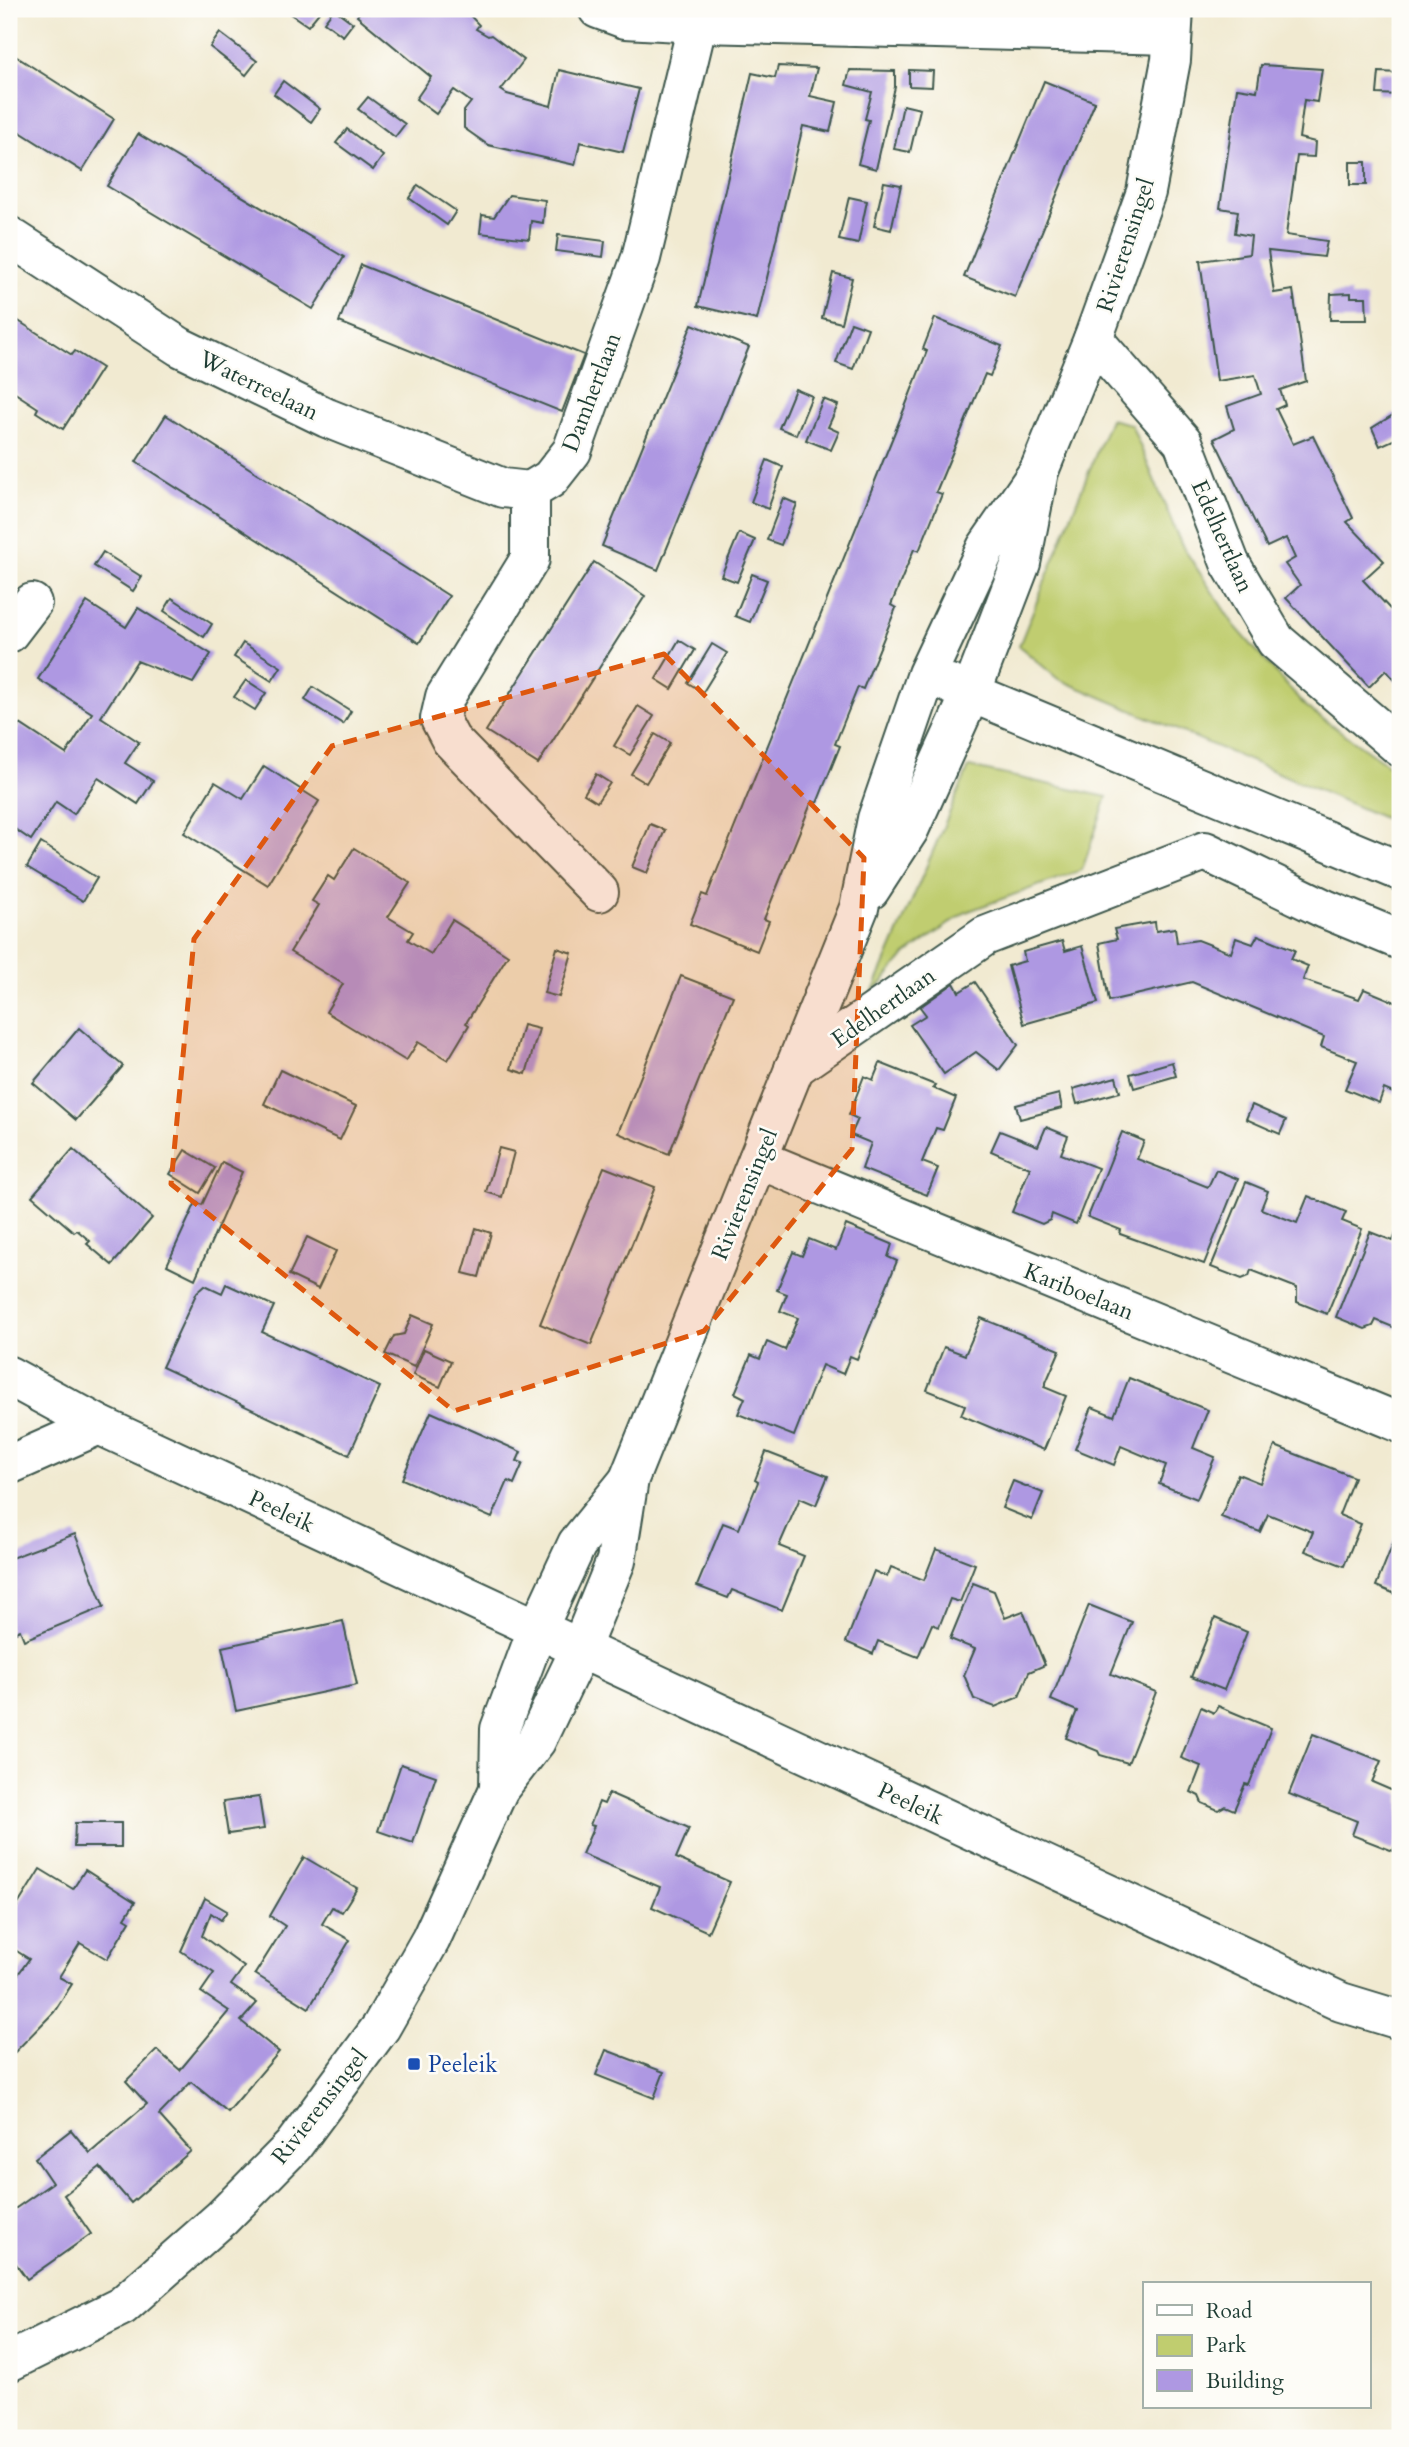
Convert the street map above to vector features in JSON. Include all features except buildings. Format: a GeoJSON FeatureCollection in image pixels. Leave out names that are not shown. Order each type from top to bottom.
{"type":"FeatureCollection","features":[{"type":"Feature","properties":{"kind":"street"},"geometry":{"type":"LineString","coordinates":[[598,9],[625,19],[700,16],[1173,22]]}},
{"type":"Feature","properties":{"kind":"street","name":"Damhertlaan"},"geometry":{"type":"LineString","coordinates":[[530,491],[550,479],[572,451],[641,258],[700,16]]}},
{"type":"Feature","properties":{"kind":"street","name":"Rivierensingel"},"geometry":{"type":"LineString","coordinates":[[9,2362],[122,2306],[222,2218],[293,2146],[387,2016],[431,1939],[499,1789],[536,1741],[580,1649],[615,1561],[629,1479],[859,908],[909,830],[971,693],[1021,562],[1039,471],[1093,339],[1146,192],[1171,60],[1173,22]]}},
{"type":"Feature","properties":{"kind":"street","name":"Waterreelaan"},"geometry":{"type":"LineString","coordinates":[[9,236],[180,347],[327,418],[503,488],[530,491]]}},
{"type":"Feature","properties":{"kind":"street","name":"Edelhertlaan"},"geometry":{"type":"LineString","coordinates":[[1093,339],[1183,442],[1230,563],[1276,641],[1400,747]]}},
{"type":"Feature","properties":{"kind":"street","name":"Rivierensingel"},"geometry":{"type":"LineString","coordinates":[[859,908],[877,819],[927,674],[986,548],[1039,471]]}},
{"type":"Feature","properties":{"kind":"street"},"geometry":{"type":"LineString","coordinates":[[530,491],[530,559],[445,697],[440,719],[451,740],[599,892]]}},
{"type":"Feature","properties":{"kind":"street"},"geometry":{"type":"LineString","coordinates":[[9,633],[32,603]]}},
{"type":"Feature","properties":{"kind":"street"},"geometry":{"type":"LineString","coordinates":[[927,674],[1189,786],[1400,871]]}},
{"type":"Feature","properties":{"kind":"street"},"geometry":{"type":"LineString","coordinates":[[1189,786],[1205,850],[1325,909],[1400,940]]}},
{"type":"Feature","properties":{"kind":"street","name":"Edelhertlaan"},"geometry":{"type":"LineString","coordinates":[[794,1068],[985,936],[1205,850]]}},
{"type":"Feature","properties":{"kind":"street","name":"Kariboelaan"},"geometry":{"type":"LineString","coordinates":[[758,1158],[1400,1423]]}},
{"type":"Feature","properties":{"kind":"street","name":"Peeleik"},"geometry":{"type":"LineString","coordinates":[[9,1376],[99,1425],[537,1630],[1341,2002],[1400,2020]]}},
{"type":"Feature","properties":{"kind":"street"},"geometry":{"type":"LineString","coordinates":[[9,1465],[99,1425]]}},
{"type":"Feature","properties":{"kind":"street","name":"Rivierensingel"},"geometry":{"type":"LineString","coordinates":[[499,1789],[500,1729],[537,1630],[577,1544],[629,1479]]}},
{"type":"Feature","properties":{"kind":"highlighted area"},"geometry":{"type":"Polygon","coordinates":[[[664,654],[864,858],[852,1149],[704,1331],[454,1411],[171,1184],[194,939],[332,746],[664,654]]]}},
{"type":"Feature","properties":{"kind":"green space"},"geometry":{"type":"Polygon","coordinates":[[[1110,419],[1131,424],[1181,544],[1234,625],[1306,707],[1400,773],[1400,825],[1058,679],[1019,646],[1110,419]]]}},
{"type":"Feature","properties":{"kind":"green space"},"geometry":{"type":"Polygon","coordinates":[[[969,767],[1107,797],[1082,870],[966,912],[905,955],[871,996],[969,767]]]}},
{"type":"Feature","properties":{"kind":"place","name":"Peeleik"},"geometry":{"type":"Point","coordinates":[414,2064]}}]}
